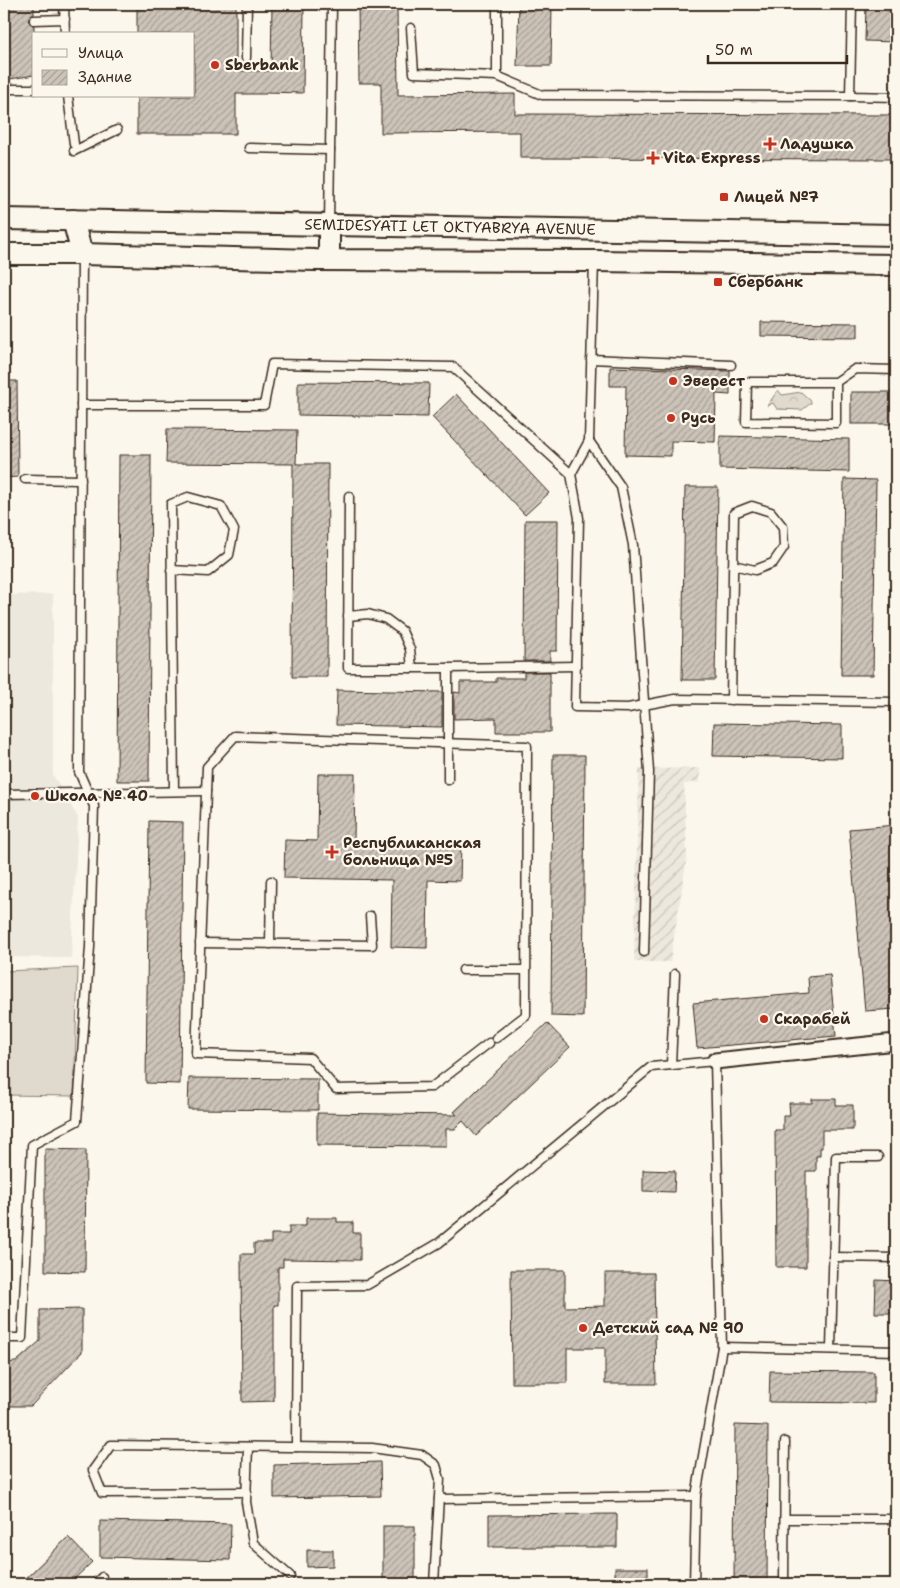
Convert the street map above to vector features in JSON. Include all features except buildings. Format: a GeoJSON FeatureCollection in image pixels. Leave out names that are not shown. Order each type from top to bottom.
{"type":"FeatureCollection","features":[{"type":"Feature","properties":{"kind":"main road","name":"SEMIDESYATI LET OKTYABRYA AVENUE"},"geometry":{"type":"LineString","coordinates":[[4,219],[896,235]]}},
{"type":"Feature","properties":{"kind":"main road"},"geometry":{"type":"LineString","coordinates":[[73,220],[82,254]]}},
{"type":"Feature","properties":{"kind":"main road"},"geometry":{"type":"LineString","coordinates":[[329,225],[329,260]]}},
{"type":"Feature","properties":{"kind":"main road"},"geometry":{"type":"LineString","coordinates":[[593,230],[594,261]]}},
{"type":"Feature","properties":{"kind":"main road"},"geometry":{"type":"LineString","coordinates":[[4,254],[329,260],[896,265]]}},
{"type":"Feature","properties":{"kind":"street"},"geometry":{"type":"LineString","coordinates":[[715,1061],[896,1042]]}},
{"type":"Feature","properties":{"kind":"lane"},"geometry":{"type":"LineString","coordinates":[[64,4],[65,32]]}},
{"type":"Feature","properties":{"kind":"lane"},"geometry":{"type":"LineString","coordinates":[[246,58],[247,4]]}},
{"type":"Feature","properties":{"kind":"lane"},"geometry":{"type":"LineString","coordinates":[[329,225],[332,4]]}},
{"type":"Feature","properties":{"kind":"lane"},"geometry":{"type":"LineString","coordinates":[[497,4],[497,76]]}},
{"type":"Feature","properties":{"kind":"lane"},"geometry":{"type":"LineString","coordinates":[[850,96],[852,4]]}},
{"type":"Feature","properties":{"kind":"lane"},"geometry":{"type":"LineString","coordinates":[[34,20],[65,19]]}},
{"type":"Feature","properties":{"kind":"lane"},"geometry":{"type":"LineString","coordinates":[[411,28],[414,73],[497,76],[542,95],[896,96]]}},
{"type":"Feature","properties":{"kind":"lane"},"geometry":{"type":"LineString","coordinates":[[4,89],[32,89]]}},
{"type":"Feature","properties":{"kind":"lane"},"geometry":{"type":"LineString","coordinates":[[68,98],[74,148],[117,130]]}},
{"type":"Feature","properties":{"kind":"lane"},"geometry":{"type":"LineString","coordinates":[[249,148],[330,150]]}},
{"type":"Feature","properties":{"kind":"lane"},"geometry":{"type":"LineString","coordinates":[[4,1338],[22,1338],[32,1145],[77,1121],[90,947],[94,806],[79,772],[82,254]]}},
{"type":"Feature","properties":{"kind":"lane"},"geometry":{"type":"LineString","coordinates":[[570,474],[589,441],[594,261]]}},
{"type":"Feature","properties":{"kind":"lane"},"geometry":{"type":"LineString","coordinates":[[591,359],[731,365]]}},
{"type":"Feature","properties":{"kind":"lane"},"geometry":{"type":"LineString","coordinates":[[81,405],[264,405],[272,364],[453,367],[570,474],[579,518],[575,707],[628,708],[675,699],[896,702]]}},
{"type":"Feature","properties":{"kind":"lane"},"geometry":{"type":"LineString","coordinates":[[836,382],[836,423],[746,422],[747,382],[836,382],[855,369],[896,370]]}},
{"type":"Feature","properties":{"kind":"lane"},"geometry":{"type":"LineString","coordinates":[[589,441],[621,487],[634,555],[648,772],[644,952]]}},
{"type":"Feature","properties":{"kind":"lane"},"geometry":{"type":"LineString","coordinates":[[25,479],[81,480]]}},
{"type":"Feature","properties":{"kind":"lane"},"geometry":{"type":"LineString","coordinates":[[349,496],[348,668],[576,666]]}},
{"type":"Feature","properties":{"kind":"lane"},"geometry":{"type":"LineString","coordinates":[[171,570],[208,572],[229,555],[234,530],[221,506],[188,497],[171,504],[171,570],[174,791]]}},
{"type":"Feature","properties":{"kind":"lane"},"geometry":{"type":"LineString","coordinates":[[731,700],[733,565],[734,513],[752,506],[771,512],[783,527],[784,547],[773,563],[755,570],[733,565]]}},
{"type":"Feature","properties":{"kind":"lane"},"geometry":{"type":"LineString","coordinates":[[348,616],[368,614],[386,619],[402,632],[410,649],[412,668]]}},
{"type":"Feature","properties":{"kind":"lane"},"geometry":{"type":"LineString","coordinates":[[448,668],[448,780]]}},
{"type":"Feature","properties":{"kind":"lane"},"geometry":{"type":"LineString","coordinates":[[489,1043],[432,1087],[336,1089],[310,1058],[196,1054],[207,767],[234,736],[527,746],[526,1015],[496,1038]]}},
{"type":"Feature","properties":{"kind":"lane"},"geometry":{"type":"LineString","coordinates":[[4,794],[206,791]]}},
{"type":"Feature","properties":{"kind":"lane"},"geometry":{"type":"LineString","coordinates":[[270,944],[272,881]]}},
{"type":"Feature","properties":{"kind":"lane"},"geometry":{"type":"LineString","coordinates":[[200,943],[372,945],[370,916]]}},
{"type":"Feature","properties":{"kind":"lane"},"geometry":{"type":"LineString","coordinates":[[463,970],[526,970]]}},
{"type":"Feature","properties":{"kind":"lane"},"geometry":{"type":"LineString","coordinates":[[671,1065],[675,974]]}},
{"type":"Feature","properties":{"kind":"lane"},"geometry":{"type":"LineString","coordinates":[[296,1447],[297,1286],[367,1285],[439,1243],[651,1066],[715,1061],[722,1347],[696,1496],[694,1584]]}},
{"type":"Feature","properties":{"kind":"lane"},"geometry":{"type":"LineString","coordinates":[[831,1349],[836,1157],[878,1157]]}},
{"type":"Feature","properties":{"kind":"lane"},"geometry":{"type":"LineString","coordinates":[[833,1257],[896,1258]]}},
{"type":"Feature","properties":{"kind":"lane"},"geometry":{"type":"LineString","coordinates":[[722,1347],[896,1351]]}},
{"type":"Feature","properties":{"kind":"lane"},"geometry":{"type":"LineString","coordinates":[[784,1584],[785,1442]]}},
{"type":"Feature","properties":{"kind":"lane"},"geometry":{"type":"LineString","coordinates":[[247,1492],[102,1493],[94,1470],[111,1445],[372,1448],[422,1455],[436,1466],[440,1479],[434,1557],[434,1584]]}},
{"type":"Feature","properties":{"kind":"lane"},"geometry":{"type":"LineString","coordinates":[[248,1447],[246,1502],[254,1543],[290,1576]]}},
{"type":"Feature","properties":{"kind":"lane"},"geometry":{"type":"LineString","coordinates":[[439,1499],[696,1496]]}},
{"type":"Feature","properties":{"kind":"lane"},"geometry":{"type":"LineString","coordinates":[[785,1519],[896,1519]]}},
{"type":"Feature","properties":{"kind":"lane"},"geometry":{"type":"LineString","coordinates":[[95,1584],[102,1577]]}},
{"type":"Feature","properties":{"kind":"shaded area","name":"Школа № 40"},"geometry":{"type":"Polygon","coordinates":[[[53,594],[53,775],[78,818],[71,958],[4,957],[4,595],[53,594]]]}},
{"type":"Feature","properties":{"kind":"shaded area"},"geometry":{"type":"Polygon","coordinates":[[[700,768],[700,782],[684,784],[687,857],[670,962],[634,962],[639,769],[700,768]]]}},
{"type":"Feature","properties":{"kind":"green space"},"geometry":{"type":"Polygon","coordinates":[[[778,390],[782,395],[801,392],[811,403],[802,410],[777,409],[773,403],[767,406],[778,390]]]}},
{"type":"Feature","properties":{"kind":"green space"},"geometry":{"type":"Polygon","coordinates":[[[78,968],[74,1096],[4,1095],[4,971],[78,968]]]}},
{"type":"Feature","properties":{"kind":"place","name":"Sberbank"},"geometry":{"type":"Point","coordinates":[215,65]}},
{"type":"Feature","properties":{"kind":"place","name":"Ладушка"},"geometry":{"type":"Point","coordinates":[770,144]}},
{"type":"Feature","properties":{"kind":"place","name":"Vita Express"},"geometry":{"type":"Point","coordinates":[653,158]}},
{"type":"Feature","properties":{"kind":"place","name":"Лицей №7"},"geometry":{"type":"Point","coordinates":[724,197]}},
{"type":"Feature","properties":{"kind":"place","name":"Сбербанк"},"geometry":{"type":"Point","coordinates":[718,282]}},
{"type":"Feature","properties":{"kind":"place","name":"Эверест"},"geometry":{"type":"Point","coordinates":[673,381]}},
{"type":"Feature","properties":{"kind":"place","name":"Русь"},"geometry":{"type":"Point","coordinates":[671,418]}},
{"type":"Feature","properties":{"kind":"place","name":"Школа № 40"},"geometry":{"type":"Point","coordinates":[35,796]}},
{"type":"Feature","properties":{"kind":"place","name":"Республиканская больница №5"},"geometry":{"type":"Point","coordinates":[332,852]}},
{"type":"Feature","properties":{"kind":"place","name":"Скарабей"},"geometry":{"type":"Point","coordinates":[764,1019]}},
{"type":"Feature","properties":{"kind":"place","name":"Детский сад № 90"},"geometry":{"type":"Point","coordinates":[583,1328]}}]}
